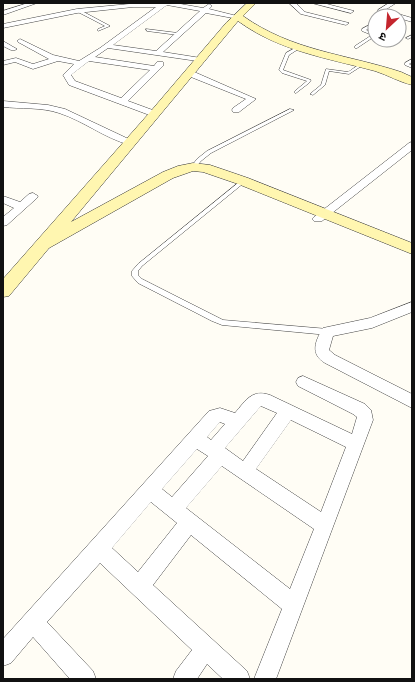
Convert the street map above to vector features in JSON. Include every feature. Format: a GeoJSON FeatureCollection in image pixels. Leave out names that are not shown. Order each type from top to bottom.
{"type":"FeatureCollection","features":[{"type":"Feature","properties":{"kind":"street"},"geometry":{"type":"LineString","coordinates":[[3,26],[42,16],[151,3],[165,4],[203,11],[250,26],[298,48],[323,57],[360,65],[411,80]]}},
{"type":"Feature","properties":{"kind":"street"},"geometry":{"type":"LineString","coordinates":[[158,53],[213,3]]}},
{"type":"Feature","properties":{"kind":"street"},"geometry":{"type":"LineString","coordinates":[[3,291],[234,21],[252,3]]}},
{"type":"Feature","properties":{"kind":"street"},"geometry":{"type":"LineString","coordinates":[[293,3],[302,3]]}},
{"type":"Feature","properties":{"kind":"street"},"geometry":{"type":"LineString","coordinates":[[293,3],[303,13],[349,22],[336,28]]}},
{"type":"Feature","properties":{"kind":"street"},"geometry":{"type":"LineString","coordinates":[[316,3],[351,11]]}},
{"type":"Feature","properties":{"kind":"street"},"geometry":{"type":"LineString","coordinates":[[3,13],[24,6],[37,4]]}},
{"type":"Feature","properties":{"kind":"street"},"geometry":{"type":"LineString","coordinates":[[155,114],[72,82],[68,79],[67,75],[80,63],[107,46],[139,20],[165,4]]}},
{"type":"Feature","properties":{"kind":"street"},"geometry":{"type":"LineString","coordinates":[[20,41],[55,59],[80,63]]}},
{"type":"Feature","properties":{"kind":"street"},"geometry":{"type":"LineString","coordinates":[[3,43],[13,49]]}},
{"type":"Feature","properties":{"kind":"street"},"geometry":{"type":"LineString","coordinates":[[107,46],[201,60]]}},
{"type":"Feature","properties":{"kind":"street"},"geometry":{"type":"LineString","coordinates":[[122,102],[155,68],[170,55]]}},
{"type":"Feature","properties":{"kind":"street"},"geometry":{"type":"LineString","coordinates":[[87,58],[155,68]]}},
{"type":"Feature","properties":{"kind":"street"},"geometry":{"type":"LineString","coordinates":[[3,63],[16,60],[33,67],[55,59]]}},
{"type":"Feature","properties":{"kind":"street"},"geometry":{"type":"LineString","coordinates":[[189,74],[252,100],[236,110]]}},
{"type":"Feature","properties":{"kind":"street"},"geometry":{"type":"LineString","coordinates":[[3,104],[18,107],[45,107],[61,110],[110,136],[130,142]]}},
{"type":"Feature","properties":{"kind":"street"},"geometry":{"type":"LineString","coordinates":[[321,217],[412,145]]}},
{"type":"Feature","properties":{"kind":"street"},"geometry":{"type":"LineString","coordinates":[[44,244],[168,175],[183,169],[199,168],[240,183],[412,256]]}},
{"type":"Feature","properties":{"kind":"street"},"geometry":{"type":"LineString","coordinates":[[3,222],[33,196]]}},
{"type":"Feature","properties":{"kind":"street"},"geometry":{"type":"LineString","coordinates":[[3,199],[21,207]]}},
{"type":"Feature","properties":{"kind":"street"},"geometry":{"type":"LineString","coordinates":[[321,217],[412,249]]}},
{"type":"Feature","properties":{"kind":"street"},"geometry":{"type":"LineString","coordinates":[[412,307],[372,323],[328,332],[322,347],[323,354],[343,366],[412,401]]}},
{"type":"Feature","properties":{"kind":"street"},"geometry":{"type":"LineString","coordinates":[[265,679],[365,420],[365,415],[359,409],[303,382]]}},
{"type":"Feature","properties":{"kind":"street"},"geometry":{"type":"LineString","coordinates":[[174,508],[217,452],[237,422],[255,401],[260,399],[356,444]]}},
{"type":"Feature","properties":{"kind":"street"},"geometry":{"type":"LineString","coordinates":[[245,471],[288,411]]}},
{"type":"Feature","properties":{"kind":"street"},"geometry":{"type":"LineString","coordinates":[[3,655],[99,549],[215,416],[219,414],[237,422]]}},
{"type":"Feature","properties":{"kind":"street"},"geometry":{"type":"LineString","coordinates":[[196,438],[324,524]]}},
{"type":"Feature","properties":{"kind":"street"},"geometry":{"type":"LineString","coordinates":[[150,490],[293,605]]}},
{"type":"Feature","properties":{"kind":"street"},"geometry":{"type":"LineString","coordinates":[[139,587],[190,522]]}},
{"type":"Feature","properties":{"kind":"street"},"geometry":{"type":"LineString","coordinates":[[99,549],[239,679]]}},
{"type":"Feature","properties":{"kind":"street"},"geometry":{"type":"LineString","coordinates":[[33,622],[85,679]]}},
{"type":"Feature","properties":{"kind":"street"},"geometry":{"type":"LineString","coordinates":[[184,679],[205,649]]}},
{"type":"Feature","properties":{"kind":"lane"},"geometry":{"type":"LineString","coordinates":[[79,11],[108,26],[99,30]]}},
{"type":"Feature","properties":{"kind":"lane"},"geometry":{"type":"LineString","coordinates":[[147,30],[178,34]]}},
{"type":"Feature","properties":{"kind":"lane"},"geometry":{"type":"LineString","coordinates":[[356,47],[367,40]]}},
{"type":"Feature","properties":{"kind":"lane"},"geometry":{"type":"LineString","coordinates":[[296,92],[309,80],[283,72],[281,70],[287,54],[298,48]]}},
{"type":"Feature","properties":{"kind":"lane"},"geometry":{"type":"LineString","coordinates":[[412,60],[406,64],[412,67]]}},
{"type":"Feature","properties":{"kind":"lane"},"geometry":{"type":"LineString","coordinates":[[312,94],[323,85],[326,71],[350,73],[360,65]]}},
{"type":"Feature","properties":{"kind":"lane"},"geometry":{"type":"LineString","coordinates":[[199,168],[199,160],[209,152],[292,110]]}},
{"type":"Feature","properties":{"kind":"lane"},"geometry":{"type":"LineString","coordinates":[[240,183],[140,265],[135,270],[135,276],[140,281],[222,322],[328,332]]}}]}
